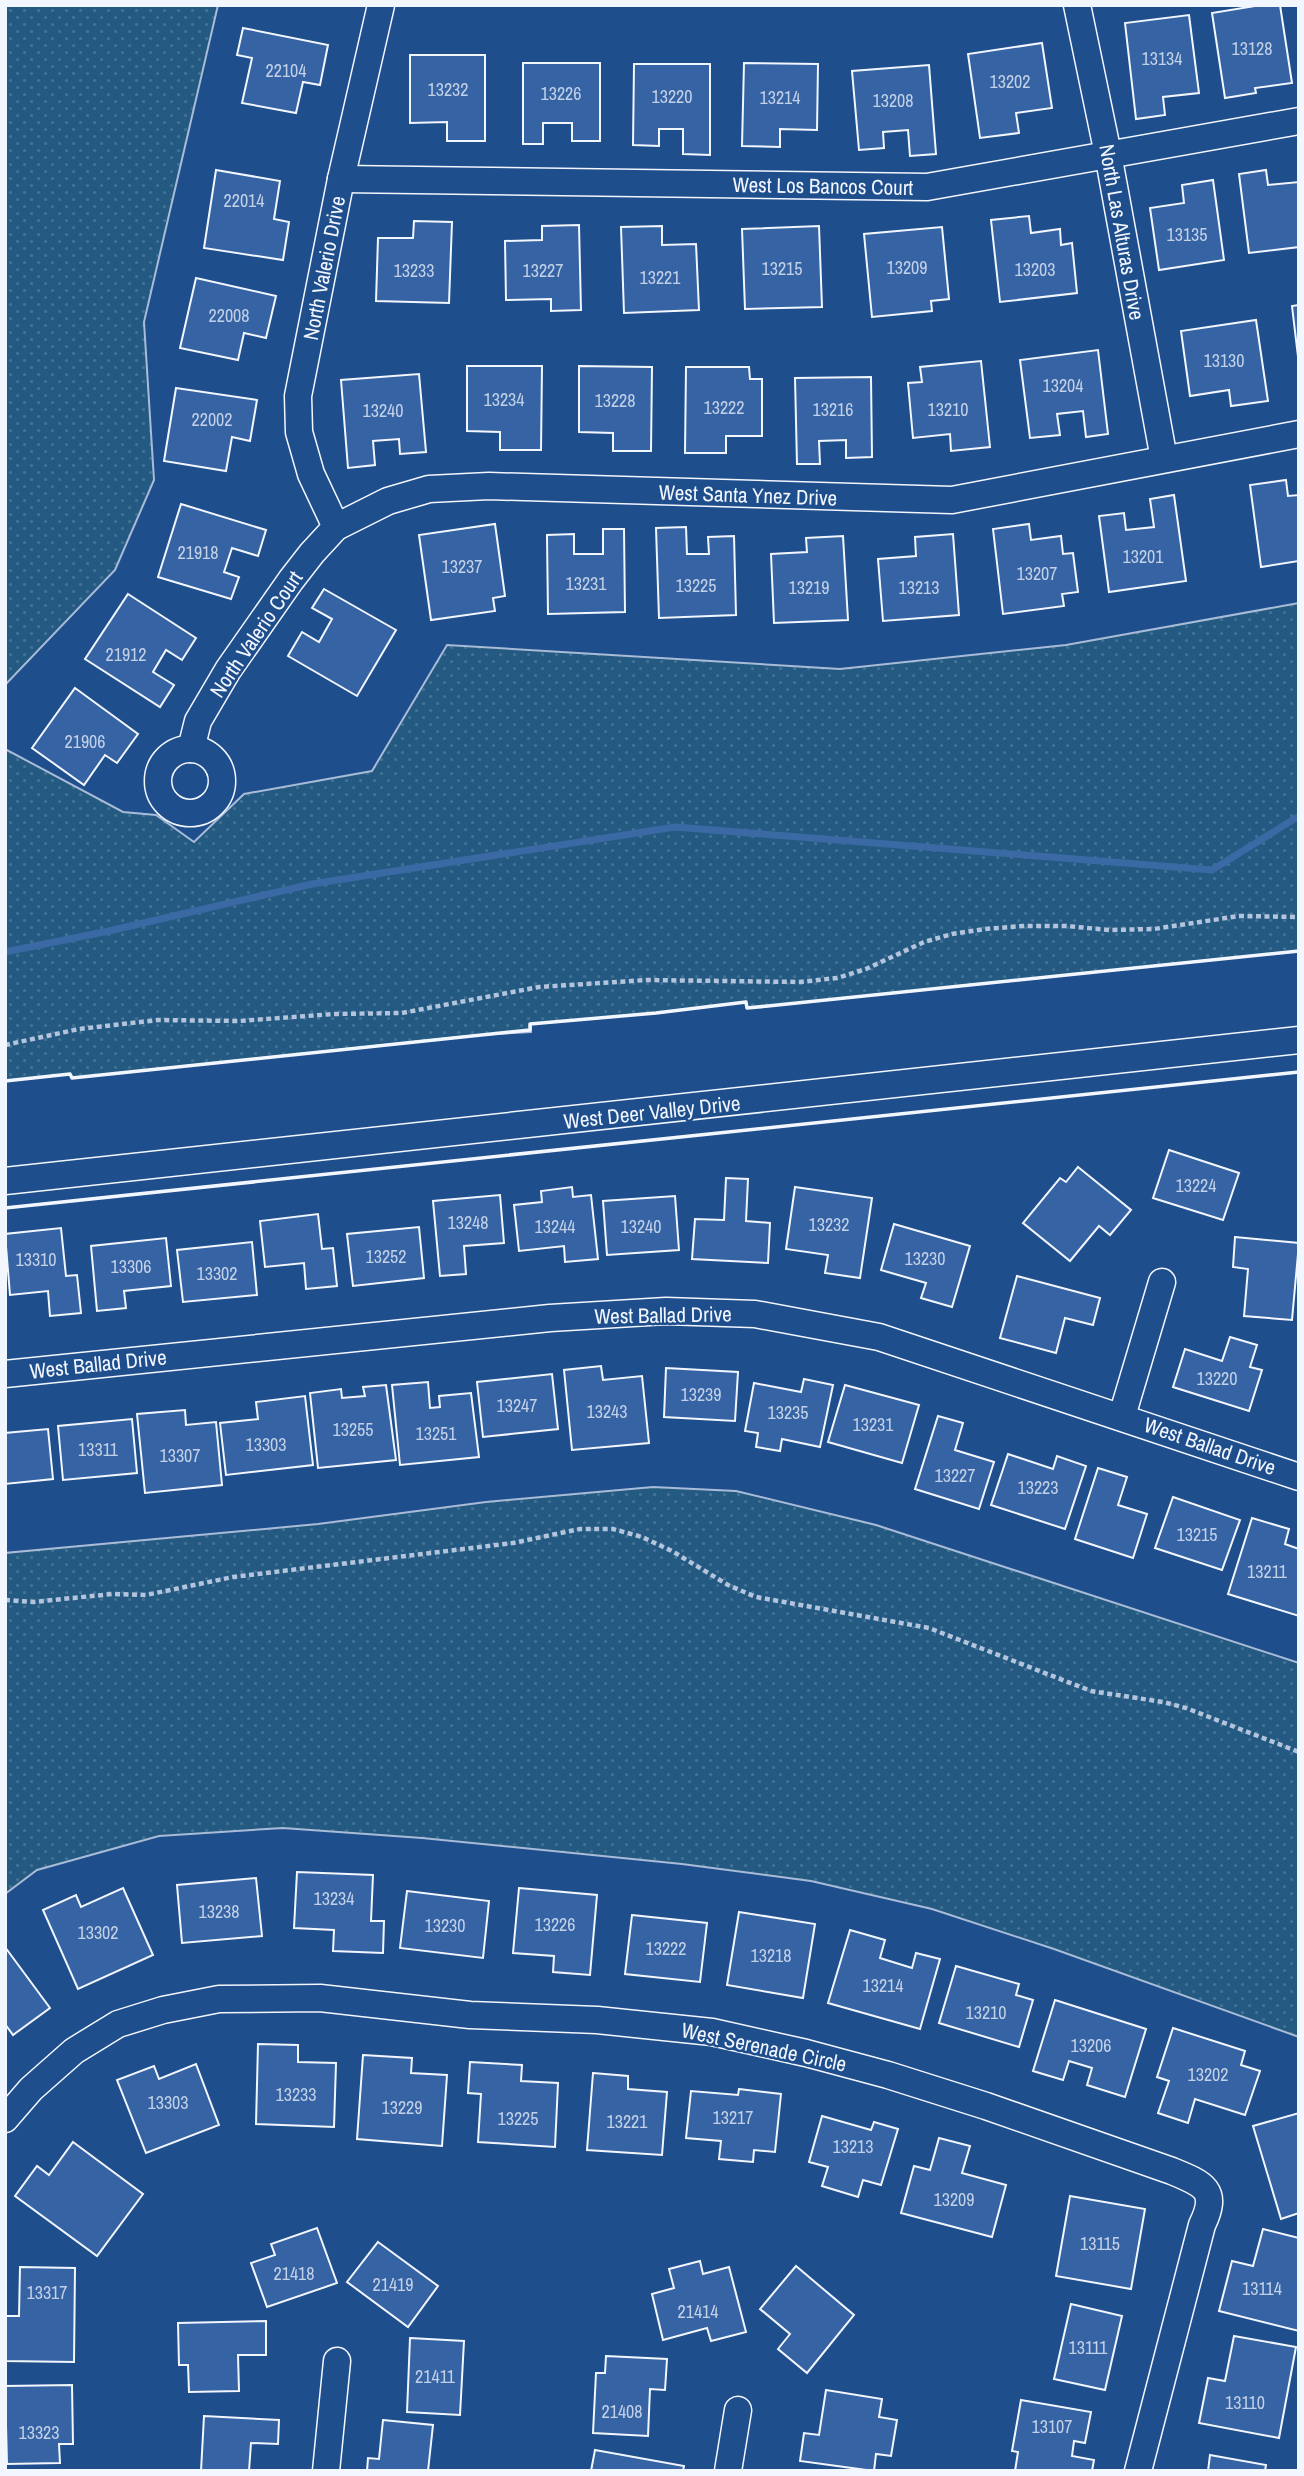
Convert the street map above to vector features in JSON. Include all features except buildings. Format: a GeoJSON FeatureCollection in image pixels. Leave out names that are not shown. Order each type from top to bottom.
{"type":"FeatureCollection","features":[{"type":"Feature","properties":{"kind":"street","name":"North Valerio Drive"},"geometry":{"type":"LineString","coordinates":[[336,527],[311,474],[299,432],[298,396],[341,179],[382,5]]}},
{"type":"Feature","properties":{"kind":"street","name":"North Las Alturas Drive"},"geometry":{"type":"LineString","coordinates":[[1077,5],[1108,154],[1164,458]]}},
{"type":"Feature","properties":{"kind":"street","name":"West Los Bancos Court"},"geometry":{"type":"LineString","coordinates":[[341,179],[927,187],[1299,121]]}},
{"type":"Feature","properties":{"kind":"street","name":"West Santa Ynez Drive"},"geometry":{"type":"LineString","coordinates":[[336,527],[388,502],[429,489],[489,486],[952,500],[1299,434]]}},
{"type":"Feature","properties":{"kind":"street","name":"North Valerio Court"},"geometry":{"type":"LineString","coordinates":[[191,749],[198,721],[228,670],[291,580],[336,527]]}},
{"type":"Feature","properties":{"kind":"street","name":"West Deer Valley Drive"},"geometry":{"type":"LineString","coordinates":[[5,1181],[1299,1040]]}},
{"type":"Feature","properties":{"kind":"street"},"geometry":{"type":"LineString","coordinates":[[1122,1416],[1162,1282]]}},
{"type":"Feature","properties":{"kind":"street","name":"West Ballad Drive"},"geometry":{"type":"LineString","coordinates":[[5,1374],[550,1318],[666,1311],[742,1314],[879,1337],[1299,1477]]}},
{"type":"Feature","properties":{"kind":"street","name":"West Serenade Circle"},"geometry":{"type":"LineString","coordinates":[[5,2119],[30,2090],[74,2051],[118,2024],[163,2010],[219,1999],[320,1998],[470,2015],[597,2020],[712,2032],[888,2075],[1172,2171],[1193,2180],[1209,2195],[1211,2207],[1202,2225],[1138,2471]]}},
{"type":"Feature","properties":{"kind":"street"},"geometry":{"type":"LineString","coordinates":[[326,2471],[337,2361]]}},
{"type":"Feature","properties":{"kind":"street"},"geometry":{"type":"LineString","coordinates":[[728,2471],[738,2410]]}},
{"type":"Feature","properties":{"kind":"path"},"geometry":{"type":"LineString","coordinates":[[5,1045],[79,1029],[158,1020],[239,1021],[334,1014],[402,1013],[539,986],[647,980],[800,982],[837,978],[866,969],[924,943],[952,934],[985,929],[1044,926],[1110,930],[1154,929],[1239,916],[1299,917]]}},
{"type":"Feature","properties":{"kind":"path"},"geometry":{"type":"LineString","coordinates":[[5,1600],[33,1602],[112,1594],[146,1595],[233,1577],[513,1543],[580,1529],[613,1529],[642,1537],[672,1551],[728,1585],[756,1597],[929,1628],[1090,1691],[1186,1708],[1299,1752]]}},
{"type":"Feature","properties":{"kind":"shaded area"},"geometry":{"type":"Polygon","coordinates":[[[5,5],[218,5],[144,322],[154,480],[115,570],[5,685],[5,5]]]}},
{"type":"Feature","properties":{"kind":"shaded area"},"geometry":{"type":"Polygon","coordinates":[[[1299,603],[1299,951],[747,1008],[745,1002],[531,1024],[531,1032],[478,1035],[72,1078],[70,1074],[5,1081],[5,749],[123,812],[156,815],[194,842],[244,794],[372,771],[447,645],[840,669],[1066,645],[1299,603]]]}},
{"type":"Feature","properties":{"kind":"shaded area"},"geometry":{"type":"Polygon","coordinates":[[[653,1487],[736,1491],[876,1525],[1299,1663],[1299,2037],[1054,1949],[932,1909],[811,1881],[682,1864],[422,1838],[283,1828],[159,1836],[37,1870],[5,1894],[5,1553],[318,1524],[486,1502],[653,1487]]]}},
{"type":"Feature","properties":{"kind":"waterway"},"geometry":{"type":"LineString","coordinates":[[5,952],[312,884],[675,827],[1212,870],[1299,816]]}},
{"type":"Feature","properties":{"kind":"wall"},"geometry":{"type":"LineString","coordinates":[[5,1081],[70,1074],[72,1078],[530,1030],[530,1024],[746,1002],[747,1008],[1299,951]]}},
{"type":"Feature","properties":{"kind":"wall"},"geometry":{"type":"LineString","coordinates":[[5,1208],[1299,1072]]}}]}
